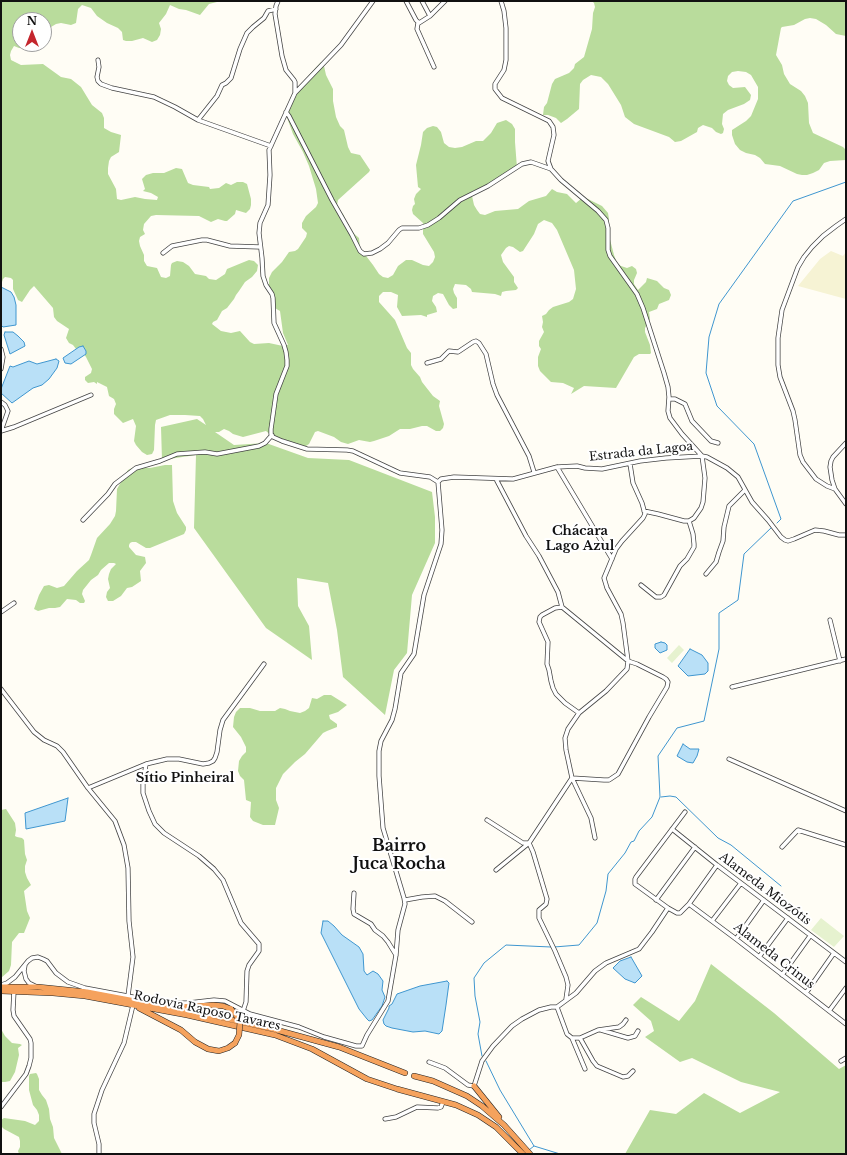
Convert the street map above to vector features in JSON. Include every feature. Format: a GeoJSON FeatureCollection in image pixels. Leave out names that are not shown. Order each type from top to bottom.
{"type":"FeatureCollection","features":[{"type":"Feature","properties":{"kind":"highway","name":"Rodovia Raposo Tavares"},"geometry":{"type":"LineString","coordinates":[[1,986],[38,987],[87,992],[215,1016],[338,1047],[405,1073]]}},
{"type":"Feature","properties":{"kind":"highway","name":"Rodovia Raposo Tavares"},"geometry":{"type":"LineString","coordinates":[[1,991],[85,996],[274,1032],[312,1049],[367,1079],[468,1110],[487,1120],[530,1154]]}},
{"type":"Feature","properties":{"kind":"highway"},"geometry":{"type":"LineString","coordinates":[[133,1005],[181,1030],[195,1042],[208,1050],[219,1051],[228,1048],[235,1043],[239,1035],[240,1022],[231,1009],[213,1005],[170,1007]]}},
{"type":"Feature","properties":{"kind":"highway","name":"Rodovia Raposo Tavares"},"geometry":{"type":"LineString","coordinates":[[414,1076],[433,1081],[466,1096],[482,1106],[504,1124],[523,1154]]}},
{"type":"Feature","properties":{"kind":"highway"},"geometry":{"type":"LineString","coordinates":[[474,1086],[504,1124]]}},
{"type":"Feature","properties":{"kind":"street"},"geometry":{"type":"LineString","coordinates":[[278,1],[276,20],[282,56],[286,70],[295,82],[295,93]]}},
{"type":"Feature","properties":{"kind":"street"},"geometry":{"type":"LineString","coordinates":[[1,986],[11,981],[28,961],[32,958],[38,957],[50,964],[56,973],[68,982],[85,988],[174,1004],[214,1000],[225,1001],[243,1011],[264,1019],[299,1027],[324,1037],[356,1046],[362,1046],[388,1001],[396,955],[398,930],[403,914],[405,900],[383,828],[379,776],[379,751],[381,741],[393,715],[397,699],[399,678],[414,654],[424,594],[441,544],[442,530],[438,482],[430,477],[400,473],[353,451],[307,449],[282,441],[272,435],[273,404],[287,366],[287,360],[284,345],[274,323],[272,294],[266,285],[263,276],[259,229],[260,223],[267,208],[269,194],[269,150],[295,93],[341,45],[373,1]]}},
{"type":"Feature","properties":{"kind":"street"},"geometry":{"type":"LineString","coordinates":[[406,1],[418,23],[417,29],[434,67]]}},
{"type":"Feature","properties":{"kind":"street"},"geometry":{"type":"LineString","coordinates":[[422,1],[430,16]]}},
{"type":"Feature","properties":{"kind":"street"},"geometry":{"type":"LineString","coordinates":[[418,23],[430,16],[445,1]]}},
{"type":"Feature","properties":{"kind":"street"},"geometry":{"type":"LineString","coordinates":[[501,1],[506,28],[506,60],[504,70],[495,86],[498,93],[502,98],[549,121],[553,127],[554,135],[554,142],[548,161],[551,169],[561,180],[598,211],[606,220],[608,228],[608,250],[610,256],[637,294],[643,308],[668,387],[668,411],[670,418],[702,456],[705,478],[703,502],[701,508],[689,522]]}},
{"type":"Feature","properties":{"kind":"street"},"geometry":{"type":"LineString","coordinates":[[198,120],[217,96],[222,84],[226,83],[231,78],[240,49],[248,33],[264,18],[268,11],[276,9]]}},
{"type":"Feature","properties":{"kind":"street"},"geometry":{"type":"LineString","coordinates":[[98,60],[99,67],[97,77],[100,84],[154,98],[175,107],[198,120],[271,146]]}},
{"type":"Feature","properties":{"kind":"street"},"geometry":{"type":"LineString","coordinates":[[286,112],[360,252],[364,254],[372,253],[380,249],[402,228],[419,228],[428,225],[443,215],[460,200],[488,186],[522,164],[531,162],[551,169]]}},
{"type":"Feature","properties":{"kind":"street"},"geometry":{"type":"LineString","coordinates":[[835,489],[816,479],[809,472],[800,455],[793,411],[780,377],[778,365],[778,338],[782,310],[798,267],[812,247],[823,236],[846,219]]}},
{"type":"Feature","properties":{"kind":"street"},"geometry":{"type":"LineString","coordinates":[[163,253],[172,246],[202,240],[230,246],[260,247]]}},
{"type":"Feature","properties":{"kind":"street"},"geometry":{"type":"LineString","coordinates":[[427,363],[441,359],[449,351],[458,352],[473,342],[479,342],[486,354],[497,395],[529,456],[534,472]]}},
{"type":"Feature","properties":{"kind":"street"},"geometry":{"type":"LineString","coordinates":[[1,348],[3,357],[1,369]]}},
{"type":"Feature","properties":{"kind":"street"},"geometry":{"type":"LineString","coordinates":[[1,431],[91,395]]}},
{"type":"Feature","properties":{"kind":"street"},"geometry":{"type":"LineString","coordinates":[[669,399],[675,399],[685,404],[692,421],[710,442],[718,443]]}},
{"type":"Feature","properties":{"kind":"street"},"geometry":{"type":"LineString","coordinates":[[1,402],[5,405],[8,411],[1,431]]}},
{"type":"Feature","properties":{"kind":"street"},"geometry":{"type":"LineString","coordinates":[[83,520],[108,494],[115,484],[136,468],[177,454],[205,452],[217,454],[258,446],[265,443],[272,435]]}},
{"type":"Feature","properties":{"kind":"street"},"geometry":{"type":"LineString","coordinates":[[846,443],[837,452],[831,461],[830,466],[835,489],[846,504]]}},
{"type":"Feature","properties":{"kind":"street","name":"Estrada da Lagoa"},"geometry":{"type":"LineString","coordinates":[[438,482],[441,479],[454,477],[496,479],[519,478],[534,472],[557,467],[577,466],[602,469],[640,461],[702,456],[707,457],[733,473],[738,478],[752,502],[785,540],[794,540],[815,530],[846,535]]}},
{"type":"Feature","properties":{"kind":"street"},"geometry":{"type":"LineString","coordinates":[[595,838],[591,818],[572,778],[566,750],[566,738],[568,729],[579,713],[606,691],[627,669],[628,661],[625,632],[621,614],[605,582],[606,572],[619,545],[643,518],[644,511],[633,483],[630,464]]}},
{"type":"Feature","properties":{"kind":"street"},"geometry":{"type":"LineString","coordinates":[[557,467],[612,559]]}},
{"type":"Feature","properties":{"kind":"street"},"geometry":{"type":"LineString","coordinates":[[496,479],[558,592],[562,607],[628,661],[666,679],[668,684],[668,687],[649,717],[618,774],[609,780],[572,778]]}},
{"type":"Feature","properties":{"kind":"street"},"geometry":{"type":"LineString","coordinates":[[706,574],[716,562],[723,541],[724,527],[729,506],[745,490]]}},
{"type":"Feature","properties":{"kind":"street"},"geometry":{"type":"LineString","coordinates":[[644,511],[689,522]]}},
{"type":"Feature","properties":{"kind":"street"},"geometry":{"type":"LineString","coordinates":[[641,585],[656,597],[661,597],[664,595],[680,566],[687,559],[694,547],[693,534],[689,522]]}},
{"type":"Feature","properties":{"kind":"street"},"geometry":{"type":"LineString","coordinates":[[1,612],[14,603]]}},
{"type":"Feature","properties":{"kind":"street"},"geometry":{"type":"LineString","coordinates":[[562,607],[556,608],[542,615],[539,622],[548,642],[547,664],[550,670],[553,688],[556,694],[565,703],[579,713]]}},
{"type":"Feature","properties":{"kind":"street"},"geometry":{"type":"LineString","coordinates":[[830,620],[840,661]]}},
{"type":"Feature","properties":{"kind":"street"},"geometry":{"type":"LineString","coordinates":[[732,687],[846,659]]}},
{"type":"Feature","properties":{"kind":"street"},"geometry":{"type":"LineString","coordinates":[[88,788],[146,764],[167,758],[203,764],[213,761],[218,752],[220,730],[223,720],[264,664]]}},
{"type":"Feature","properties":{"kind":"street"},"geometry":{"type":"LineString","coordinates":[[1,689],[34,732],[63,752],[88,788],[115,821],[127,857],[129,921],[133,957],[128,996]]}},
{"type":"Feature","properties":{"kind":"street"},"geometry":{"type":"LineString","coordinates":[[729,759],[846,810]]}},
{"type":"Feature","properties":{"kind":"street"},"geometry":{"type":"LineString","coordinates":[[146,764],[143,793],[155,824],[164,833],[199,856],[214,869],[223,880],[241,923],[259,944],[259,951],[249,965],[247,971],[246,1002],[243,1011]]}},
{"type":"Feature","properties":{"kind":"street"},"geometry":{"type":"LineString","coordinates":[[496,870],[529,843],[572,778]]}},
{"type":"Feature","properties":{"kind":"street"},"geometry":{"type":"LineString","coordinates":[[685,812],[635,879],[635,884],[677,914],[682,912],[689,904],[717,865]]}},
{"type":"Feature","properties":{"kind":"street"},"geometry":{"type":"LineString","coordinates":[[487,820],[523,843],[529,843]]}},
{"type":"Feature","properties":{"kind":"street","name":"Alameda Miozótis"},"geometry":{"type":"LineString","coordinates":[[672,829],[717,865],[846,962]]}},
{"type":"Feature","properties":{"kind":"street"},"geometry":{"type":"LineString","coordinates":[[782,847],[798,830],[846,845]]}},
{"type":"Feature","properties":{"kind":"street"},"geometry":{"type":"LineString","coordinates":[[529,843],[547,899],[546,904],[539,910],[539,918],[555,950],[568,984],[566,999]]}},
{"type":"Feature","properties":{"kind":"street"},"geometry":{"type":"LineString","coordinates":[[656,900],[695,847]]}},
{"type":"Feature","properties":{"kind":"street"},"geometry":{"type":"LineString","coordinates":[[712,921],[741,883]]}},
{"type":"Feature","properties":{"kind":"street"},"geometry":{"type":"LineString","coordinates":[[354,893],[354,914],[372,924],[375,930],[388,942],[396,955]]}},
{"type":"Feature","properties":{"kind":"street"},"geometry":{"type":"LineString","coordinates":[[405,900],[435,896],[446,901],[472,922]]}},
{"type":"Feature","properties":{"kind":"street"},"geometry":{"type":"LineString","coordinates":[[736,939],[764,900]]}},
{"type":"Feature","properties":{"kind":"street","name":"Alameda Crinus"},"geometry":{"type":"LineString","coordinates":[[689,904],[846,1024]]}},
{"type":"Feature","properties":{"kind":"street"},"geometry":{"type":"LineString","coordinates":[[429,1062],[445,1068],[468,1085],[474,1086],[482,1061],[493,1046],[512,1026],[539,1010],[557,1007],[576,992],[595,971],[606,963],[639,949],[668,908]]}},
{"type":"Feature","properties":{"kind":"street"},"geometry":{"type":"LineString","coordinates":[[759,957],[788,918]]}},
{"type":"Feature","properties":{"kind":"street"},"geometry":{"type":"LineString","coordinates":[[782,975],[810,936]]}},
{"type":"Feature","properties":{"kind":"street"},"geometry":{"type":"LineString","coordinates":[[806,993],[834,953]]}},
{"type":"Feature","properties":{"kind":"street"},"geometry":{"type":"LineString","coordinates":[[25,964],[24,971],[26,979],[38,987]]}},
{"type":"Feature","properties":{"kind":"street"},"geometry":{"type":"LineString","coordinates":[[829,1011],[846,988]]}},
{"type":"Feature","properties":{"kind":"street"},"geometry":{"type":"LineString","coordinates":[[1,1107],[26,1074],[30,1058],[30,1039],[14,1016],[14,991]]}},
{"type":"Feature","properties":{"kind":"street"},"geometry":{"type":"LineString","coordinates":[[99,1154],[99,1144],[94,1123],[94,1114],[102,1090],[124,1043],[133,1005]]}},
{"type":"Feature","properties":{"kind":"street"},"geometry":{"type":"LineString","coordinates":[[557,1007],[567,1034],[572,1038],[585,1069]]}},
{"type":"Feature","properties":{"kind":"street"},"geometry":{"type":"LineString","coordinates":[[572,1038],[580,1038],[598,1030],[619,1027],[626,1020]]}},
{"type":"Feature","properties":{"kind":"street"},"geometry":{"type":"LineString","coordinates":[[598,1030],[628,1038],[636,1036],[638,1031]]}},
{"type":"Feature","properties":{"kind":"street"},"geometry":{"type":"LineString","coordinates":[[580,1038],[592,1061],[597,1066],[623,1077],[628,1076],[633,1071]]}},
{"type":"Feature","properties":{"kind":"street"},"geometry":{"type":"LineString","coordinates":[[840,1061],[846,1058]]}},
{"type":"Feature","properties":{"kind":"street"},"geometry":{"type":"LineString","coordinates":[[385,1119],[396,1117],[417,1107],[441,1107],[443,1102]]}},
{"type":"Feature","properties":{"kind":"shaded area"},"geometry":{"type":"Polygon","coordinates":[[[831,251],[843,256],[846,252],[846,299],[798,286],[820,259],[831,251]]]}},
{"type":"Feature","properties":{"kind":"green space"},"geometry":{"type":"Polygon","coordinates":[[[1,1],[221,1],[209,4],[200,15],[170,5],[166,14],[159,23],[161,29],[160,35],[157,40],[152,42],[143,38],[132,41],[123,40],[122,32],[118,28],[97,16],[91,8],[82,5],[78,9],[76,23],[71,25],[61,23],[52,26],[52,12],[12,12],[12,49],[10,55],[11,60],[21,65],[43,64],[61,77],[71,79],[81,87],[92,105],[102,113],[104,118],[104,128],[121,135],[119,152],[111,157],[108,168],[108,174],[116,189],[117,199],[121,200],[135,197],[157,200],[158,197],[143,191],[145,189],[142,179],[146,175],[153,173],[164,173],[176,168],[182,169],[188,183],[209,187],[210,189],[219,188],[226,183],[231,185],[237,182],[243,182],[247,184],[251,205],[250,209],[246,213],[236,210],[235,214],[227,221],[218,219],[211,222],[199,216],[151,216],[144,224],[143,230],[145,234],[140,237],[139,241],[144,255],[144,261],[147,266],[157,268],[161,277],[166,278],[170,276],[171,265],[177,261],[183,262],[189,266],[195,274],[216,280],[225,274],[227,269],[249,260],[254,261],[258,265],[257,271],[245,282],[227,308],[222,311],[217,320],[213,322],[212,324],[221,331],[231,333],[240,331],[250,342],[254,344],[269,343],[283,346],[288,345],[283,333],[280,311],[273,307],[269,287],[269,278],[272,272],[289,252],[298,249],[306,237],[307,233],[302,228],[302,223],[306,216],[316,207],[318,203],[316,189],[309,166],[293,134],[285,112],[292,97],[321,62],[333,89],[333,101],[336,117],[340,126],[344,130],[348,147],[351,153],[360,155],[370,170],[338,200],[338,210],[343,214],[351,231],[359,238],[360,248],[379,274],[383,277],[388,278],[393,275],[398,266],[406,260],[412,260],[429,266],[435,257],[434,252],[423,234],[423,223],[413,214],[412,210],[415,204],[414,199],[416,194],[421,189],[418,187],[416,165],[423,132],[427,128],[433,126],[437,127],[441,132],[444,143],[449,147],[462,147],[476,141],[483,141],[491,133],[497,123],[506,120],[512,124],[515,129],[517,168],[488,185],[473,191],[472,196],[474,205],[480,214],[485,215],[495,211],[518,209],[529,201],[546,196],[552,189],[557,192],[567,194],[576,203],[582,198],[588,199],[602,206],[608,213],[609,219],[607,228],[617,263],[627,268],[632,266],[636,269],[637,273],[634,284],[638,290],[646,282],[647,278],[657,281],[664,288],[669,290],[671,295],[669,300],[659,304],[657,309],[649,312],[650,319],[645,328],[645,332],[650,345],[651,353],[639,354],[634,357],[616,388],[584,386],[571,394],[574,388],[563,383],[551,382],[540,371],[538,366],[538,357],[541,349],[539,346],[539,341],[544,332],[542,327],[542,316],[553,307],[569,302],[573,299],[576,289],[574,270],[557,230],[552,223],[544,220],[538,224],[534,234],[523,251],[520,252],[509,246],[501,255],[503,262],[514,277],[514,282],[518,288],[516,290],[502,292],[501,296],[472,292],[466,285],[455,284],[453,289],[457,298],[457,308],[453,309],[443,294],[438,293],[433,296],[432,301],[437,312],[427,315],[427,317],[421,315],[402,316],[397,307],[398,295],[391,292],[383,292],[379,296],[379,302],[395,320],[407,348],[411,353],[411,365],[413,369],[433,396],[440,401],[439,406],[444,424],[440,431],[436,431],[427,426],[400,429],[389,436],[374,441],[370,442],[359,440],[348,444],[318,431],[315,432],[309,444],[302,447],[273,437],[266,431],[243,437],[224,429],[219,432],[215,432],[234,445],[266,443],[308,458],[349,460],[432,492],[435,517],[435,543],[412,595],[407,653],[394,670],[385,715],[343,677],[337,630],[328,583],[297,578],[298,606],[309,626],[312,660],[266,628],[194,528],[196,455],[162,460],[161,427],[197,419],[206,425],[203,419],[200,416],[170,415],[156,420],[154,450],[152,454],[147,455],[142,452],[134,441],[136,426],[133,419],[123,423],[114,414],[116,404],[114,399],[109,396],[107,387],[97,382],[97,384],[94,382],[88,383],[85,380],[85,377],[91,373],[92,369],[81,350],[76,349],[69,343],[66,338],[69,329],[57,321],[54,317],[53,308],[34,286],[22,302],[18,300],[13,289],[13,280],[11,278],[5,277],[1,285],[1,1]]]}},
{"type":"Feature","properties":{"kind":"green space"},"geometry":{"type":"Polygon","coordinates":[[[592,1],[846,1],[846,36],[836,34],[816,19],[805,19],[794,25],[781,28],[776,55],[790,84],[801,91],[805,96],[808,103],[809,123],[813,133],[843,147],[846,150],[846,160],[824,163],[819,170],[807,175],[802,175],[780,166],[765,164],[755,155],[740,150],[735,144],[732,130],[751,116],[758,99],[758,87],[751,75],[746,72],[732,72],[728,76],[727,81],[729,85],[733,88],[745,87],[751,95],[750,100],[728,110],[723,114],[722,124],[724,129],[723,133],[721,134],[712,128],[703,125],[698,128],[697,132],[681,141],[675,142],[669,137],[634,124],[625,117],[621,105],[608,84],[601,77],[591,75],[580,84],[579,109],[567,119],[561,123],[556,118],[543,115],[544,107],[547,103],[552,84],[555,79],[569,73],[574,68],[575,64],[584,57],[592,29],[595,7],[592,1]]]}},
{"type":"Feature","properties":{"kind":"green space"},"geometry":{"type":"Polygon","coordinates":[[[172,465],[173,501],[177,513],[186,527],[184,534],[150,548],[146,548],[136,542],[130,543],[129,547],[136,555],[145,557],[146,563],[140,571],[141,581],[132,587],[127,588],[121,596],[113,601],[108,601],[106,597],[110,588],[108,579],[109,574],[111,569],[116,564],[109,563],[83,590],[82,594],[85,601],[84,603],[67,599],[60,607],[38,611],[34,609],[44,586],[49,585],[57,588],[64,586],[89,560],[97,538],[115,516],[117,489],[128,470],[134,467],[150,468],[172,465]]]}},
{"type":"Feature","properties":{"kind":"green space"},"geometry":{"type":"Polygon","coordinates":[[[679,645],[684,650],[672,663],[667,658],[679,645]]]}},
{"type":"Feature","properties":{"kind":"green space"},"geometry":{"type":"Polygon","coordinates":[[[324,695],[331,695],[347,705],[338,712],[329,715],[330,719],[337,724],[337,727],[323,733],[305,754],[283,774],[276,788],[276,800],[279,808],[275,825],[263,825],[253,821],[250,817],[251,802],[246,800],[244,780],[238,771],[239,761],[246,752],[246,747],[241,737],[233,727],[236,712],[240,708],[250,708],[260,711],[275,711],[280,708],[300,713],[309,708],[312,698],[317,699],[324,695]]]}},
{"type":"Feature","properties":{"kind":"green space"},"geometry":{"type":"Polygon","coordinates":[[[6,809],[15,823],[15,836],[24,840],[27,860],[25,872],[31,885],[24,891],[27,911],[30,918],[24,933],[19,933],[12,942],[11,965],[9,971],[1,978],[1,810],[6,809]]]}},
{"type":"Feature","properties":{"kind":"green space"},"geometry":{"type":"Polygon","coordinates":[[[821,918],[844,936],[834,947],[811,930],[821,918]]]}},
{"type":"Feature","properties":{"kind":"green space"},"geometry":{"type":"Polygon","coordinates":[[[711,964],[774,1013],[839,1069],[846,1065],[846,1154],[625,1154],[650,1110],[676,1114],[704,1093],[740,1113],[780,1092],[741,1082],[692,1058],[680,1062],[645,1037],[654,1031],[651,1021],[633,1005],[641,997],[679,1021],[695,1001],[711,964]]]}},
{"type":"Feature","properties":{"kind":"green space"},"geometry":{"type":"Polygon","coordinates":[[[1,1029],[12,1043],[22,1045],[18,1048],[19,1055],[15,1072],[10,1081],[5,1082],[1,1082],[1,1029]]]}},
{"type":"Feature","properties":{"kind":"green space"},"geometry":{"type":"Polygon","coordinates":[[[36,1073],[39,1079],[39,1090],[46,1100],[49,1109],[54,1138],[62,1154],[19,1154],[19,1137],[1,1126],[1,1120],[4,1118],[25,1121],[35,1125],[39,1121],[39,1115],[33,1105],[29,1090],[29,1076],[30,1074],[36,1073]]]}},
{"type":"Feature","properties":{"kind":"water"},"geometry":{"type":"Polygon","coordinates":[[[1,287],[11,292],[14,297],[16,305],[16,325],[3,327],[1,325],[1,287]]]}},
{"type":"Feature","properties":{"kind":"water"},"geometry":{"type":"Polygon","coordinates":[[[5,332],[13,332],[24,342],[25,346],[10,354],[4,335],[5,332]]]}},
{"type":"Feature","properties":{"kind":"water"},"geometry":{"type":"Polygon","coordinates":[[[83,346],[86,354],[71,364],[65,363],[63,358],[79,347],[83,346]]]}},
{"type":"Feature","properties":{"kind":"water"},"geometry":{"type":"Polygon","coordinates":[[[56,359],[59,361],[57,368],[49,379],[42,385],[33,388],[12,403],[1,393],[1,389],[10,366],[13,367],[29,361],[37,364],[56,359]]]}},
{"type":"Feature","properties":{"kind":"water"},"geometry":{"type":"Polygon","coordinates":[[[661,642],[667,645],[667,650],[660,653],[655,648],[655,644],[661,642]]]}},
{"type":"Feature","properties":{"kind":"water"},"geometry":{"type":"Polygon","coordinates":[[[690,649],[702,655],[708,663],[708,671],[705,674],[688,676],[678,666],[690,649]]]}},
{"type":"Feature","properties":{"kind":"water"},"geometry":{"type":"Polygon","coordinates":[[[683,744],[690,749],[699,749],[693,763],[687,762],[677,756],[683,744]]]}},
{"type":"Feature","properties":{"kind":"water"},"geometry":{"type":"Polygon","coordinates":[[[68,798],[65,821],[26,829],[25,813],[68,798]]]}},
{"type":"Feature","properties":{"kind":"water"},"geometry":{"type":"Polygon","coordinates":[[[323,921],[328,921],[342,935],[359,947],[363,954],[364,971],[367,975],[373,971],[378,974],[383,981],[382,990],[385,997],[382,1006],[372,1020],[369,1021],[359,1009],[321,933],[323,921]]]}},
{"type":"Feature","properties":{"kind":"water"},"geometry":{"type":"Polygon","coordinates":[[[631,957],[642,976],[635,983],[625,979],[613,968],[620,961],[631,957]]]}},
{"type":"Feature","properties":{"kind":"water"},"geometry":{"type":"Polygon","coordinates":[[[447,981],[449,983],[446,1005],[442,1031],[439,1034],[425,1031],[413,1032],[392,1028],[384,1024],[383,1020],[389,1006],[392,1004],[397,994],[420,986],[447,981]]]}},
{"type":"Feature","properties":{"kind":"waterway"},"geometry":{"type":"LineString","coordinates":[[777,523],[781,519],[754,444],[717,406],[706,373],[709,337],[719,304],[793,201],[846,182]]}},
{"type":"Feature","properties":{"kind":"waterway"},"geometry":{"type":"LineString","coordinates":[[554,947],[579,945],[597,923],[606,891],[608,874],[625,853],[631,842],[634,841],[639,831],[652,817],[660,797],[658,756],[677,728],[704,721],[719,649],[719,613],[738,600],[744,554],[772,527]]}},
{"type":"Feature","properties":{"kind":"waterway"},"geometry":{"type":"LineString","coordinates":[[661,797],[676,797],[718,838],[731,845],[781,886]]}},
{"type":"Feature","properties":{"kind":"waterway"},"geometry":{"type":"LineString","coordinates":[[482,1056],[478,1034],[480,1022],[475,996],[474,978],[484,963],[506,945],[551,947]]}},
{"type":"Feature","properties":{"kind":"waterway"},"geometry":{"type":"LineString","coordinates":[[486,1061],[500,1090],[534,1146],[529,1150]]}},
{"type":"Feature","properties":{"kind":"waterway"},"geometry":{"type":"LineString","coordinates":[[534,1146],[560,1154]]}},
{"type":"Feature","properties":{"kind":"district","name":"Chácara Lago Azul"},"geometry":{"type":"Point","coordinates":[580,538]}},
{"type":"Feature","properties":{"kind":"district","name":"Sítio Pinheiral"},"geometry":{"type":"Point","coordinates":[185,778]}},
{"type":"Feature","properties":{"kind":"district","name":"Bairro Juca Rocha"},"geometry":{"type":"Point","coordinates":[399,855]}}]}
